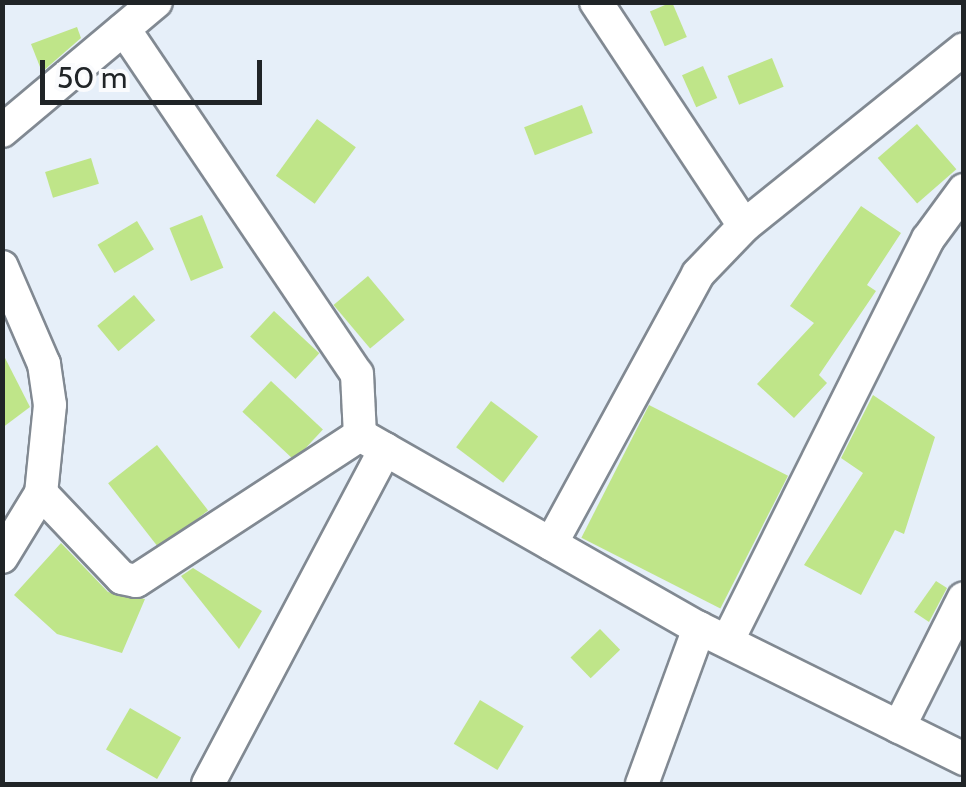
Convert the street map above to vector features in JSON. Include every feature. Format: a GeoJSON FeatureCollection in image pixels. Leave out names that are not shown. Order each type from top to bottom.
{"type":"FeatureCollection","features":[{"type":"Feature","properties":{"kind":"street"},"geometry":{"type":"LineString","coordinates":[[2,131],[156,2]]}},
{"type":"Feature","properties":{"kind":"street"},"geometry":{"type":"LineString","coordinates":[[596,2],[744,226]]}},
{"type":"Feature","properties":{"kind":"street"},"geometry":{"type":"LineString","coordinates":[[124,29],[344,352],[362,393],[373,442],[208,784]]}},
{"type":"Feature","properties":{"kind":"street"},"geometry":{"type":"LineString","coordinates":[[551,544],[680,299],[744,226],[964,49]]}},
{"type":"Feature","properties":{"kind":"street"},"geometry":{"type":"LineString","coordinates":[[642,784],[714,634],[928,240],[964,190]]}},
{"type":"Feature","properties":{"kind":"street"},"geometry":{"type":"LineString","coordinates":[[2,267],[44,364],[41,493],[2,556]]}},
{"type":"Feature","properties":{"kind":"street"},"geometry":{"type":"LineString","coordinates":[[41,493],[122,578],[136,581],[373,442]]}},
{"type":"Feature","properties":{"kind":"street"},"geometry":{"type":"LineString","coordinates":[[373,442],[714,634],[964,759]]}},
{"type":"Feature","properties":{"kind":"street"},"geometry":{"type":"LineString","coordinates":[[899,727],[964,598]]}},
{"type":"Feature","properties":{"kind":"building"},"geometry":{"type":"Polygon","coordinates":[[[672,2],[687,37],[665,46],[650,11],[672,2]]]}},
{"type":"Feature","properties":{"kind":"building"},"geometry":{"type":"Polygon","coordinates":[[[77,27],[81,38],[42,72],[31,44],[77,27]]]}},
{"type":"Feature","properties":{"kind":"building"},"geometry":{"type":"Polygon","coordinates":[[[772,58],[784,87],[739,105],[727,76],[772,58]]]}},
{"type":"Feature","properties":{"kind":"building"},"geometry":{"type":"Polygon","coordinates":[[[703,66],[717,98],[696,107],[682,75],[703,66]]]}},
{"type":"Feature","properties":{"kind":"building"},"geometry":{"type":"Polygon","coordinates":[[[582,105],[593,133],[535,155],[524,127],[582,105]]]}},
{"type":"Feature","properties":{"kind":"building"},"geometry":{"type":"Polygon","coordinates":[[[317,119],[356,147],[315,204],[276,176],[317,119]]]}},
{"type":"Feature","properties":{"kind":"building"},"geometry":{"type":"Polygon","coordinates":[[[917,124],[956,169],[917,203],[878,158],[917,124]]]}},
{"type":"Feature","properties":{"kind":"building"},"geometry":{"type":"Polygon","coordinates":[[[91,158],[99,184],[53,198],[45,172],[91,158]]]}},
{"type":"Feature","properties":{"kind":"building"},"geometry":{"type":"Polygon","coordinates":[[[861,206],[901,233],[867,285],[876,291],[819,375],[827,383],[794,418],[757,384],[814,323],[790,306],[861,206]]]}},
{"type":"Feature","properties":{"kind":"building"},"geometry":{"type":"Polygon","coordinates":[[[202,215],[223,268],[191,281],[170,228],[202,215]]]}},
{"type":"Feature","properties":{"kind":"building"},"geometry":{"type":"Polygon","coordinates":[[[137,221],[154,249],[115,273],[98,245],[137,221]]]}},
{"type":"Feature","properties":{"kind":"building"},"geometry":{"type":"Polygon","coordinates":[[[368,276],[405,320],[370,349],[334,305],[368,276]]]}},
{"type":"Feature","properties":{"kind":"building"},"geometry":{"type":"Polygon","coordinates":[[[134,295],[155,320],[118,351],[97,326],[134,295]]]}},
{"type":"Feature","properties":{"kind":"building"},"geometry":{"type":"Polygon","coordinates":[[[274,311],[319,353],[295,379],[250,337],[274,311]]]}},
{"type":"Feature","properties":{"kind":"building"},"geometry":{"type":"Polygon","coordinates":[[[2,352],[30,407],[2,428],[2,352]]]}},
{"type":"Feature","properties":{"kind":"building"},"geometry":{"type":"Polygon","coordinates":[[[271,381],[323,429],[294,460],[242,412],[271,381]]]}},
{"type":"Feature","properties":{"kind":"building"},"geometry":{"type":"Polygon","coordinates":[[[873,395],[935,437],[904,534],[895,530],[861,595],[804,565],[863,473],[841,458],[873,395]]]}},
{"type":"Feature","properties":{"kind":"building"},"geometry":{"type":"Polygon","coordinates":[[[491,401],[538,437],[503,483],[456,447],[491,401]]]}},
{"type":"Feature","properties":{"kind":"building"},"geometry":{"type":"Polygon","coordinates":[[[649,405],[788,476],[720,609],[581,538],[649,405]]]}},
{"type":"Feature","properties":{"kind":"building"},"geometry":{"type":"Polygon","coordinates":[[[157,445],[208,510],[159,549],[108,483],[157,445]]]}},
{"type":"Feature","properties":{"kind":"building"},"geometry":{"type":"Polygon","coordinates":[[[61,543],[108,592],[145,599],[122,653],[57,634],[14,595],[61,543]]]}},
{"type":"Feature","properties":{"kind":"building"},"geometry":{"type":"Polygon","coordinates":[[[193,568],[262,611],[239,649],[181,576],[193,568]]]}},
{"type":"Feature","properties":{"kind":"building"},"geometry":{"type":"Polygon","coordinates":[[[936,581],[947,588],[929,622],[914,612],[936,581]]]}},
{"type":"Feature","properties":{"kind":"building"},"geometry":{"type":"Polygon","coordinates":[[[600,629],[620,650],[591,678],[571,657],[600,629]]]}},
{"type":"Feature","properties":{"kind":"building"},"geometry":{"type":"Polygon","coordinates":[[[480,700],[524,726],[497,770],[454,744],[480,700]]]}},
{"type":"Feature","properties":{"kind":"building"},"geometry":{"type":"Polygon","coordinates":[[[130,708],[181,738],[157,779],[106,750],[130,708]]]}}]}
